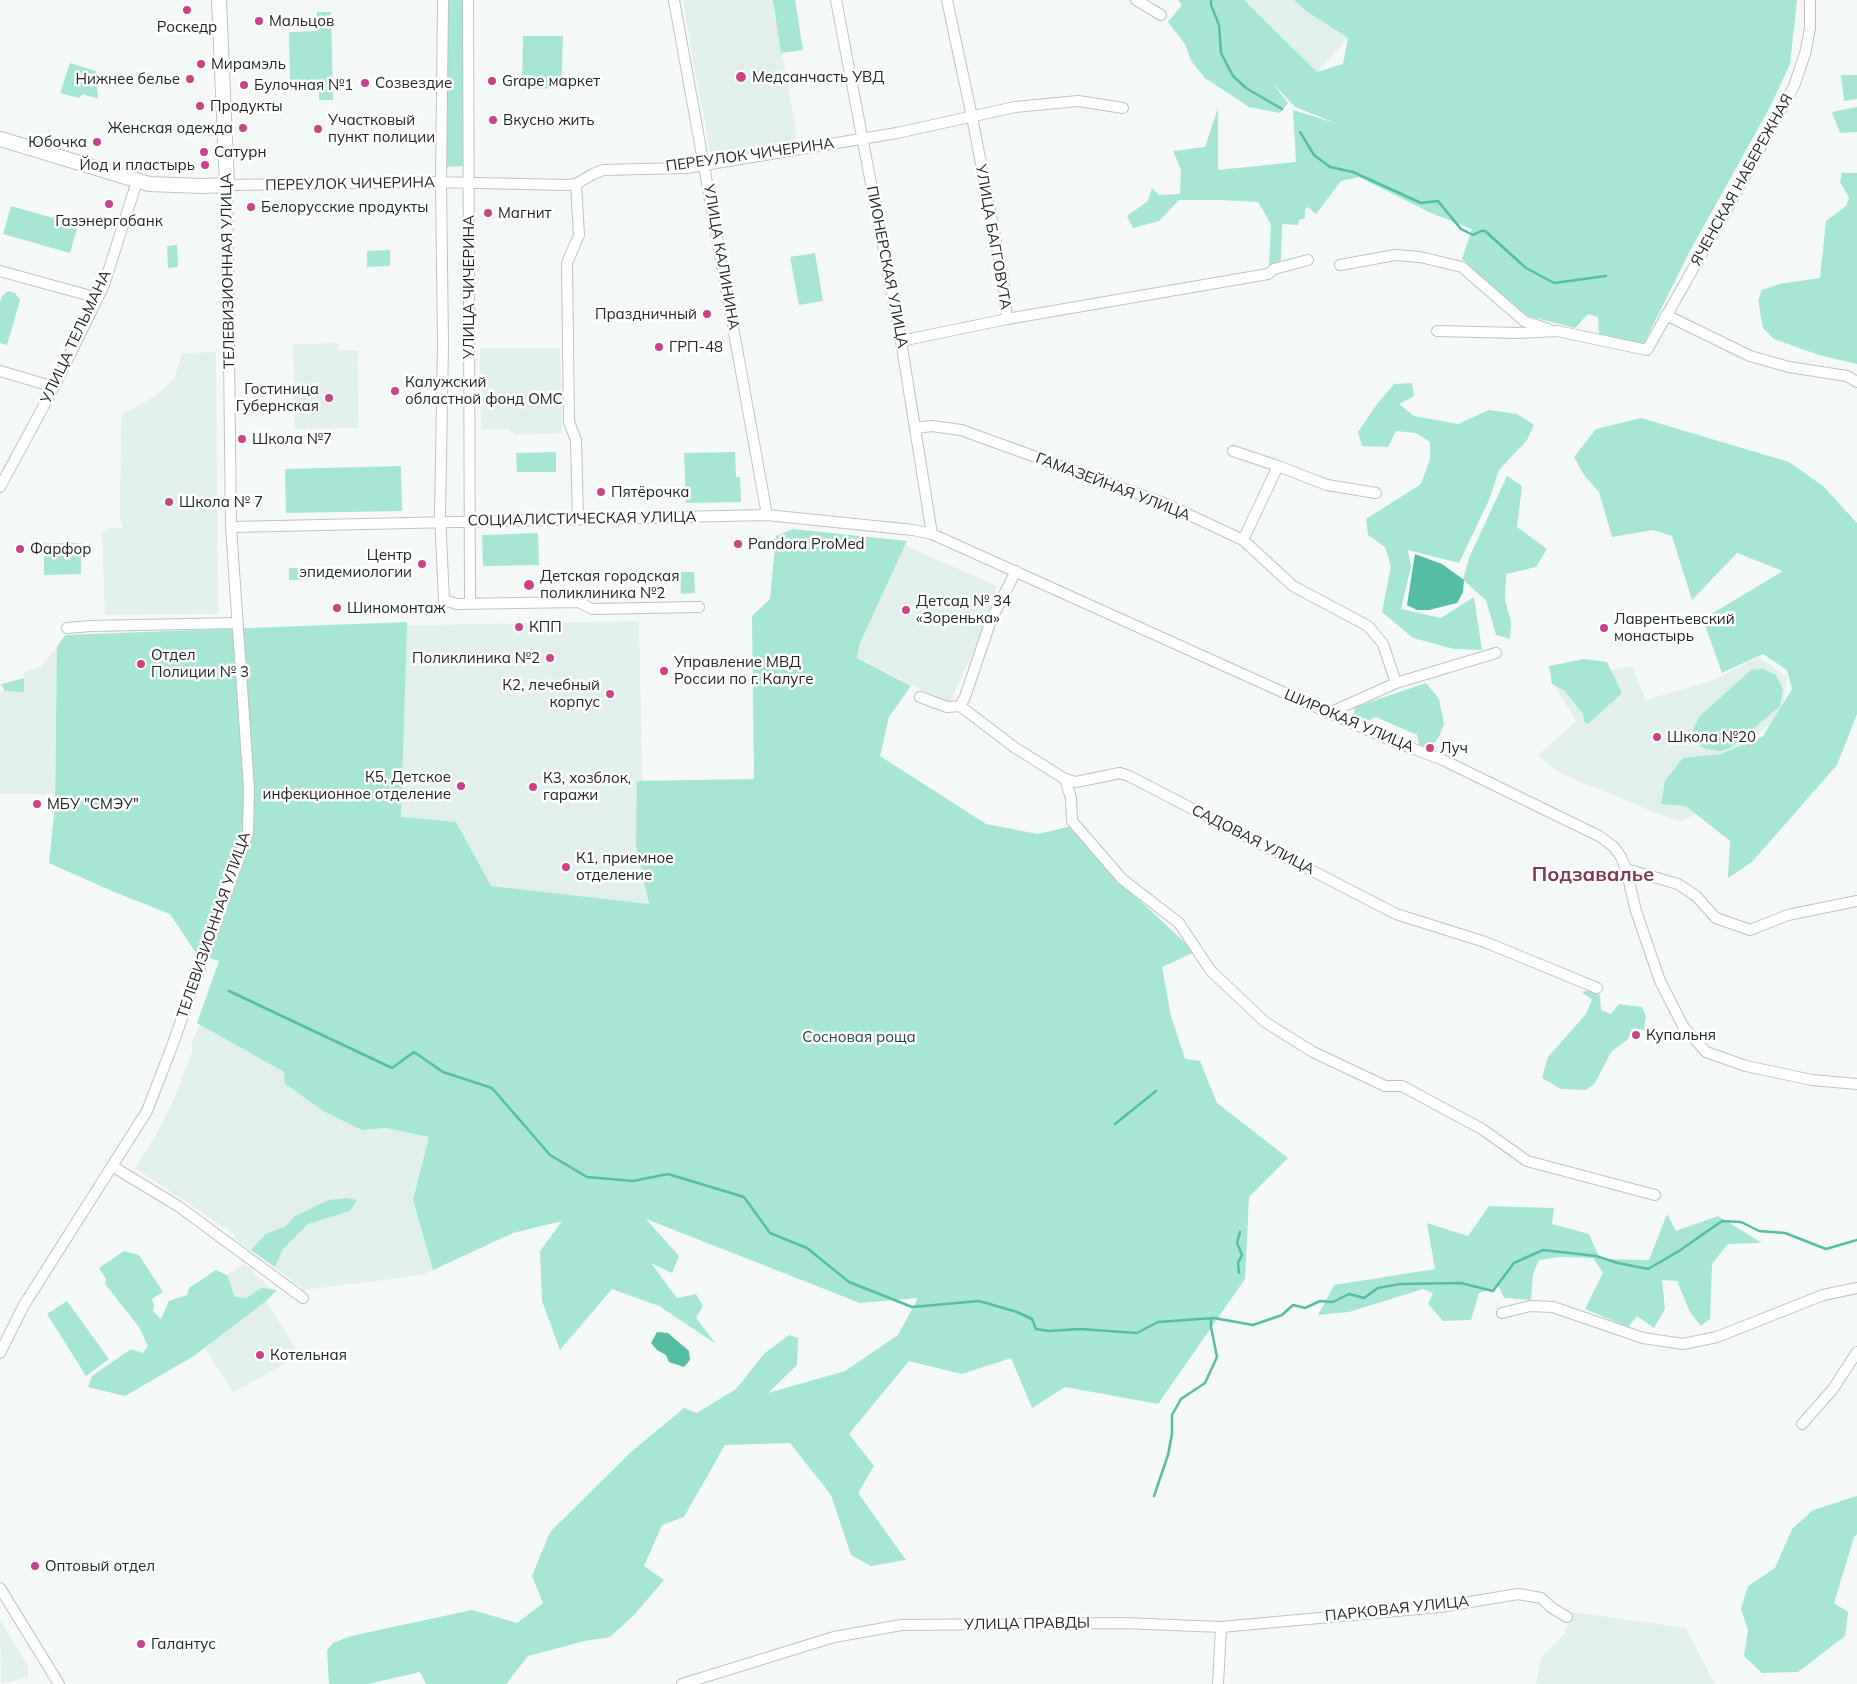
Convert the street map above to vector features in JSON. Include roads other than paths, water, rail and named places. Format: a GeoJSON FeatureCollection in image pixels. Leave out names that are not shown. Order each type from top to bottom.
{"type":"FeatureCollection","features":[{"type":"Feature","properties":{"kind":"main road","name":"ТЕЛЕВИЗИОННАЯ УЛИЦА"},"geometry":{"type":"LineString","coordinates":[[219,0],[227,185]]}},
{"type":"Feature","properties":{"kind":"main road"},"geometry":{"type":"LineString","coordinates":[[0,139],[137,181],[162,185],[227,185]]}},
{"type":"Feature","properties":{"kind":"street","name":"УЛИЦА ЧИЧЕРИНА"},"geometry":{"type":"LineString","coordinates":[[443,0],[441,182],[443,344],[440,523],[444,600],[457,604],[470,604],[468,0]]}},
{"type":"Feature","properties":{"kind":"street","name":"УЛИЦА КАЛИНИНА"},"geometry":{"type":"LineString","coordinates":[[674,0],[767,515]]}},
{"type":"Feature","properties":{"kind":"street","name":"ПИОНЕРСКАЯ УЛИЦА"},"geometry":{"type":"LineString","coordinates":[[836,0],[902,341],[932,534]]}},
{"type":"Feature","properties":{"kind":"street","name":"УЛИЦА БАГГОВУТА"},"geometry":{"type":"LineString","coordinates":[[947,0],[1003,278],[1007,319],[1268,274],[1274,270],[1308,260]]}},
{"type":"Feature","properties":{"kind":"street"},"geometry":{"type":"LineString","coordinates":[[1136,0],[1161,15]]}},
{"type":"Feature","properties":{"kind":"street","name":"ЯЧЕНСКАЯ НАБЕРЕЖНАЯ"},"geometry":{"type":"LineString","coordinates":[[1557,331],[1647,350],[1727,210],[1794,86],[1805,54],[1810,28],[1810,0]]}},
{"type":"Feature","properties":{"kind":"street","name":"ПЕРЕУЛОК ЧИЧЕРИНА"},"geometry":{"type":"LineString","coordinates":[[227,185],[441,182],[576,184],[604,170],[686,168],[863,138],[1015,107],[1078,100],[1123,108]]}},
{"type":"Feature","properties":{"kind":"street","name":"УЛИЦА ТЕЛЬМАНА"},"geometry":{"type":"LineString","coordinates":[[0,487],[54,387],[104,285],[137,181]]}},
{"type":"Feature","properties":{"kind":"street"},"geometry":{"type":"LineString","coordinates":[[576,184],[579,235],[567,263],[569,422],[576,440],[578,520]]}},
{"type":"Feature","properties":{"kind":"street","name":"ТЕЛЕВИЗИОННАЯ УЛИЦА"},"geometry":{"type":"LineString","coordinates":[[0,1353],[24,1305],[147,1110],[171,1049],[248,834],[248,789],[231,527],[227,185]]}},
{"type":"Feature","properties":{"kind":"street"},"geometry":{"type":"LineString","coordinates":[[1340,266],[1395,255],[1420,257],[1462,267],[1524,321],[1557,331]]}},
{"type":"Feature","properties":{"kind":"street"},"geometry":{"type":"LineString","coordinates":[[0,271],[98,298]]}},
{"type":"Feature","properties":{"kind":"street"},"geometry":{"type":"LineString","coordinates":[[1666,315],[1750,356],[1789,367],[1848,376],[1857,382]]}},
{"type":"Feature","properties":{"kind":"street"},"geometry":{"type":"LineString","coordinates":[[902,341],[1007,319]]}},
{"type":"Feature","properties":{"kind":"street"},"geometry":{"type":"LineString","coordinates":[[1437,331],[1517,333],[1557,331]]}},
{"type":"Feature","properties":{"kind":"street"},"geometry":{"type":"LineString","coordinates":[[0,371],[54,387]]}},
{"type":"Feature","properties":{"kind":"street","name":"ГАМАЗЕЙНАЯ УЛИЦА"},"geometry":{"type":"LineString","coordinates":[[915,428],[932,426],[961,430],[1166,504],[1243,540],[1293,586],[1368,626],[1383,644],[1396,683]]}},
{"type":"Feature","properties":{"kind":"street"},"geometry":{"type":"LineString","coordinates":[[1233,452],[1278,466],[1326,485],[1376,493]]}},
{"type":"Feature","properties":{"kind":"street"},"geometry":{"type":"LineString","coordinates":[[1243,540],[1278,466]]}},
{"type":"Feature","properties":{"kind":"street","name":"СОЦИАЛИСТИЧЕСКАЯ УЛИЦА"},"geometry":{"type":"LineString","coordinates":[[231,527],[767,515],[913,530],[932,534]]}},
{"type":"Feature","properties":{"kind":"street","name":"ШИРОКАЯ УЛИЦА"},"geometry":{"type":"LineString","coordinates":[[932,534],[1328,713],[1443,760],[1599,836],[1614,847],[1621,857],[1626,869],[1636,911],[1660,981],[1683,1026],[1706,1052],[1746,1066],[1812,1080],[1857,1084]]}},
{"type":"Feature","properties":{"kind":"street"},"geometry":{"type":"LineString","coordinates":[[960,706],[965,697],[991,620],[1016,571]]}},
{"type":"Feature","properties":{"kind":"street"},"geometry":{"type":"LineString","coordinates":[[470,604],[580,602],[592,610],[699,607]]}},
{"type":"Feature","properties":{"kind":"street"},"geometry":{"type":"LineString","coordinates":[[68,628],[237,623]]}},
{"type":"Feature","properties":{"kind":"street"},"geometry":{"type":"LineString","coordinates":[[1328,713],[1396,683],[1496,653]]}},
{"type":"Feature","properties":{"kind":"street"},"geometry":{"type":"LineString","coordinates":[[920,697],[947,707],[960,706],[1014,747],[1065,779],[1071,798],[1072,821],[1122,879],[1179,923],[1211,971],[1265,1022],[1322,1056],[1385,1086],[1402,1086],[1482,1129],[1527,1161],[1655,1195]]}},
{"type":"Feature","properties":{"kind":"street","name":"САДОВАЯ УЛИЦА"},"geometry":{"type":"LineString","coordinates":[[1065,779],[1076,782],[1120,773],[1129,776],[1396,914],[1485,942],[1597,988]]}},
{"type":"Feature","properties":{"kind":"street"},"geometry":{"type":"LineString","coordinates":[[1626,869],[1678,884],[1696,896],[1716,918],[1750,930],[1788,915],[1857,901]]}},
{"type":"Feature","properties":{"kind":"street"},"geometry":{"type":"LineString","coordinates":[[112,1166],[178,1206],[303,1298]]}},
{"type":"Feature","properties":{"kind":"street"},"geometry":{"type":"LineString","coordinates":[[1502,1313],[1530,1306],[1552,1307],[1643,1338],[1684,1344],[1718,1337],[1823,1295],[1857,1288]]}},
{"type":"Feature","properties":{"kind":"street"},"geometry":{"type":"LineString","coordinates":[[1802,1424],[1833,1389],[1857,1352]]}},
{"type":"Feature","properties":{"kind":"street"},"geometry":{"type":"LineString","coordinates":[[0,1588],[59,1684]]}},
{"type":"Feature","properties":{"kind":"street","name":"ПАРКОВАЯ УЛИЦА"},"geometry":{"type":"LineString","coordinates":[[1221,1627],[1440,1607],[1518,1594],[1541,1598],[1552,1608],[1567,1617]]}},
{"type":"Feature","properties":{"kind":"street","name":"УЛИЦА ПРАВДЫ"},"geometry":{"type":"LineString","coordinates":[[682,1684],[834,1637],[901,1625],[1123,1623],[1221,1627]]}},
{"type":"Feature","properties":{"kind":"street"},"geometry":{"type":"LineString","coordinates":[[1218,1684],[1221,1627]]}},
{"type":"Feature","properties":{"kind":"waterway"},"geometry":{"type":"LineString","coordinates":[[1211,0],[1211,5],[1219,25],[1221,53],[1233,76],[1246,88],[1282,109]]}},
{"type":"Feature","properties":{"kind":"waterway"},"geometry":{"type":"LineString","coordinates":[[1300,132],[1314,155],[1330,167],[1353,172],[1421,203],[1438,201],[1461,229],[1473,235],[1485,231],[1526,268],[1554,283],[1606,276]]}},
{"type":"Feature","properties":{"kind":"waterway"},"geometry":{"type":"LineString","coordinates":[[229,991],[392,1068],[414,1052],[443,1072],[492,1088],[550,1155],[587,1177],[633,1181],[668,1174],[744,1197],[770,1233],[807,1248],[849,1282],[912,1307],[979,1301],[1017,1312],[1032,1319],[1036,1329],[1049,1331],[1080,1329],[1137,1333],[1158,1322],[1214,1318],[1253,1325],[1282,1315],[1293,1305],[1305,1308],[1320,1301],[1333,1302],[1349,1294],[1364,1298],[1378,1288],[1400,1284],[1461,1283],[1493,1291],[1514,1263],[1543,1250],[1596,1256],[1648,1269],[1679,1251],[1722,1221],[1741,1222],[1759,1231],[1785,1233],[1826,1249],[1857,1240]]}},
{"type":"Feature","properties":{"kind":"waterway"},"geometry":{"type":"LineString","coordinates":[[1115,1124],[1156,1091]]}},
{"type":"Feature","properties":{"kind":"waterway"},"geometry":{"type":"LineString","coordinates":[[1239,1273],[1238,1263],[1242,1255],[1237,1243],[1240,1232]]}},
{"type":"Feature","properties":{"kind":"waterway"},"geometry":{"type":"LineString","coordinates":[[1154,1496],[1168,1455],[1172,1434],[1172,1415],[1181,1399],[1205,1383],[1217,1357],[1211,1318]]}},
{"type":"Feature","properties":{"kind":"place","name":"Роскедр"},"geometry":{"type":"Point","coordinates":[187,10]}},
{"type":"Feature","properties":{"kind":"place","name":"Мальцов"},"geometry":{"type":"Point","coordinates":[259,21]}},
{"type":"Feature","properties":{"kind":"place","name":"Мирамэль"},"geometry":{"type":"Point","coordinates":[201,64]}},
{"type":"Feature","properties":{"kind":"place","name":"Медсанчасть УВД"},"geometry":{"type":"Point","coordinates":[741,77]}},
{"type":"Feature","properties":{"kind":"place","name":"Нижнее белье"},"geometry":{"type":"Point","coordinates":[190,79]}},
{"type":"Feature","properties":{"kind":"place","name":"Grape маркет"},"geometry":{"type":"Point","coordinates":[492,81]}},
{"type":"Feature","properties":{"kind":"place","name":"Созвездие"},"geometry":{"type":"Point","coordinates":[365,83]}},
{"type":"Feature","properties":{"kind":"place","name":"Булочная №1"},"geometry":{"type":"Point","coordinates":[244,85]}},
{"type":"Feature","properties":{"kind":"place","name":"Продукты"},"geometry":{"type":"Point","coordinates":[200,106]}},
{"type":"Feature","properties":{"kind":"place","name":"Вкусно жить"},"geometry":{"type":"Point","coordinates":[493,120]}},
{"type":"Feature","properties":{"kind":"place","name":"Женская одежда"},"geometry":{"type":"Point","coordinates":[243,128]}},
{"type":"Feature","properties":{"kind":"place","name":"Участковый пункт полиции"},"geometry":{"type":"Point","coordinates":[318,129]}},
{"type":"Feature","properties":{"kind":"place","name":"Юбочка"},"geometry":{"type":"Point","coordinates":[97,142]}},
{"type":"Feature","properties":{"kind":"place","name":"Сатурн"},"geometry":{"type":"Point","coordinates":[204,152]}},
{"type":"Feature","properties":{"kind":"place","name":"Йод и пластырь"},"geometry":{"type":"Point","coordinates":[205,165]}},
{"type":"Feature","properties":{"kind":"place","name":"Газэнергобанк"},"geometry":{"type":"Point","coordinates":[109,204]}},
{"type":"Feature","properties":{"kind":"place","name":"Белорусские продукты"},"geometry":{"type":"Point","coordinates":[251,207]}},
{"type":"Feature","properties":{"kind":"place","name":"Магнит"},"geometry":{"type":"Point","coordinates":[488,213]}},
{"type":"Feature","properties":{"kind":"place","name":"Праздничный"},"geometry":{"type":"Point","coordinates":[707,314]}},
{"type":"Feature","properties":{"kind":"place","name":"ГРП-48"},"geometry":{"type":"Point","coordinates":[659,347]}},
{"type":"Feature","properties":{"kind":"place","name":"Калужский областной фонд ОМС"},"geometry":{"type":"Point","coordinates":[395,391]}},
{"type":"Feature","properties":{"kind":"place","name":"Гостиница Губернская"},"geometry":{"type":"Point","coordinates":[329,398]}},
{"type":"Feature","properties":{"kind":"place","name":"Школа №7"},"geometry":{"type":"Point","coordinates":[242,439]}},
{"type":"Feature","properties":{"kind":"place","name":"Пятёрочка"},"geometry":{"type":"Point","coordinates":[601,492]}},
{"type":"Feature","properties":{"kind":"place","name":"Школа № 7"},"geometry":{"type":"Point","coordinates":[169,502]}},
{"type":"Feature","properties":{"kind":"place","name":"Pandora ProMed"},"geometry":{"type":"Point","coordinates":[738,544]}},
{"type":"Feature","properties":{"kind":"place","name":"Фарфор"},"geometry":{"type":"Point","coordinates":[20,549]}},
{"type":"Feature","properties":{"kind":"place","name":"Центр эпидемиологии"},"geometry":{"type":"Point","coordinates":[422,564]}},
{"type":"Feature","properties":{"kind":"place","name":"Детская городская поликлиника №2"},"geometry":{"type":"Point","coordinates":[529,585]}},
{"type":"Feature","properties":{"kind":"place","name":"Шиномонтаж"},"geometry":{"type":"Point","coordinates":[337,608]}},
{"type":"Feature","properties":{"kind":"place","name":"Детсад № 34 «Зоренька»"},"geometry":{"type":"Point","coordinates":[906,610]}},
{"type":"Feature","properties":{"kind":"place","name":"КПП"},"geometry":{"type":"Point","coordinates":[519,627]}},
{"type":"Feature","properties":{"kind":"place","name":"Лаврентьевский монастырь"},"geometry":{"type":"Point","coordinates":[1604,628]}},
{"type":"Feature","properties":{"kind":"place","name":"Поликлиника №2"},"geometry":{"type":"Point","coordinates":[550,658]}},
{"type":"Feature","properties":{"kind":"place","name":"Отдел Полиции № 3"},"geometry":{"type":"Point","coordinates":[141,664]}},
{"type":"Feature","properties":{"kind":"place","name":"Управление МВД России по г. Калуге"},"geometry":{"type":"Point","coordinates":[664,671]}},
{"type":"Feature","properties":{"kind":"place","name":"К2, лечебный корпус"},"geometry":{"type":"Point","coordinates":[610,694]}},
{"type":"Feature","properties":{"kind":"place","name":"Школа №20"},"geometry":{"type":"Point","coordinates":[1657,737]}},
{"type":"Feature","properties":{"kind":"place","name":"Луч"},"geometry":{"type":"Point","coordinates":[1430,748]}},
{"type":"Feature","properties":{"kind":"place","name":"К5, Детское инфекционное отделение"},"geometry":{"type":"Point","coordinates":[461,786]}},
{"type":"Feature","properties":{"kind":"place","name":"К3, хозблок, гаражи"},"geometry":{"type":"Point","coordinates":[533,787]}},
{"type":"Feature","properties":{"kind":"place","name":"МБУ \"СМЭУ\""},"geometry":{"type":"Point","coordinates":[37,804]}},
{"type":"Feature","properties":{"kind":"place","name":"К1, приемное отделение"},"geometry":{"type":"Point","coordinates":[566,867]}},
{"type":"Feature","properties":{"kind":"place","name":"Купальня"},"geometry":{"type":"Point","coordinates":[1636,1035]}},
{"type":"Feature","properties":{"kind":"place","name":"Котельная"},"geometry":{"type":"Point","coordinates":[260,1355]}},
{"type":"Feature","properties":{"kind":"place","name":"Оптовый отдел"},"geometry":{"type":"Point","coordinates":[35,1566]}},
{"type":"Feature","properties":{"kind":"place","name":"Галантус"},"geometry":{"type":"Point","coordinates":[141,1644]}},
{"type":"Feature","properties":{"kind":"district","name":"Подзавалье"},"geometry":{"type":"Point","coordinates":[1593,875]}},
{"type":"Feature","properties":{"kind":"park label","name":"Сосновая роща"},"geometry":{"type":"Point","coordinates":[859,1037]}}]}
